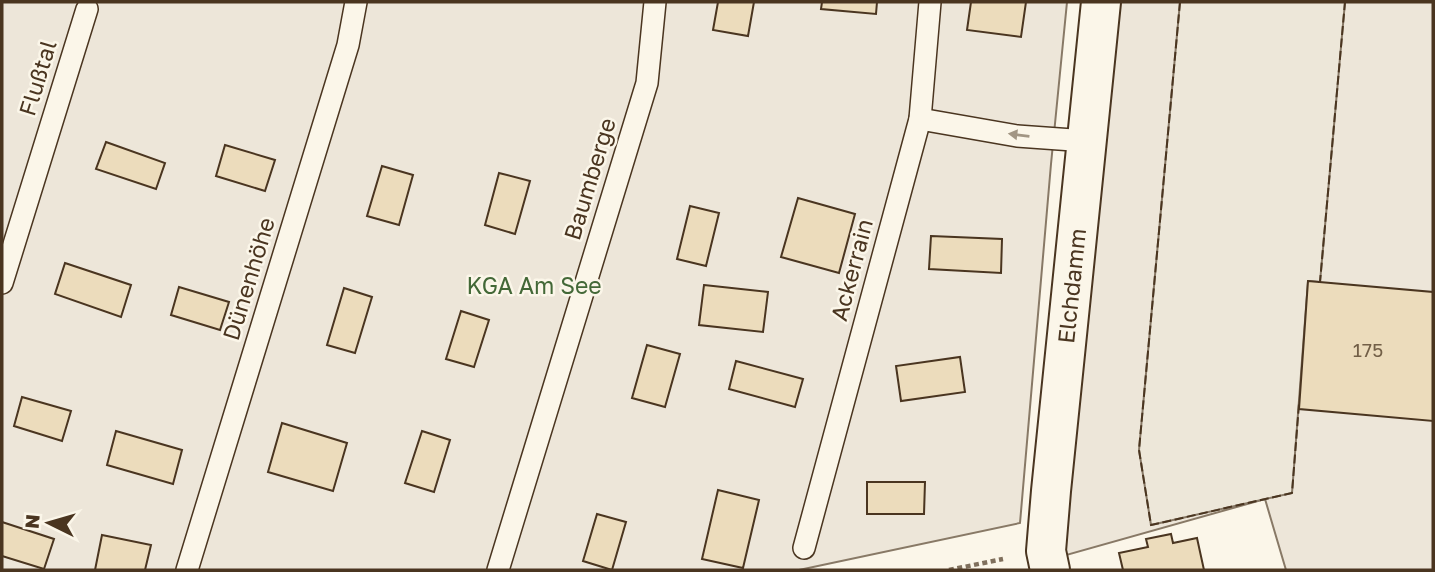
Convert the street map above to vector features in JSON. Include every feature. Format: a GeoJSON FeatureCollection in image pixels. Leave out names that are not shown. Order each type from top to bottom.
{"type":"FeatureCollection","features":[{"type":"Feature","properties":{"kind":"street","name":"Elchdamm"},"geometry":{"type":"LineString","coordinates":[[1048,561],[1101,2]]}},
{"type":"Feature","properties":{"kind":"lane","name":"Dünenhöhe"},"geometry":{"type":"LineString","coordinates":[[187,570],[348,45],[356,2]]}},
{"type":"Feature","properties":{"kind":"lane","name":"Baumberge"},"geometry":{"type":"LineString","coordinates":[[498,570],[647,83],[655,2]]}},
{"type":"Feature","properties":{"kind":"lane","name":"Ackerrain"},"geometry":{"type":"LineString","coordinates":[[804,548],[920,119],[930,2]]}},
{"type":"Feature","properties":{"kind":"lane","name":"Flußtal"},"geometry":{"type":"LineString","coordinates":[[2,284],[87,9]]}},
{"type":"Feature","properties":{"kind":"lane"},"geometry":{"type":"LineString","coordinates":[[920,119],[1017,136],[1087,141]]}},
{"type":"Feature","properties":{"kind":"path"},"geometry":{"type":"LineString","coordinates":[[949,570],[1048,561]]}},
{"type":"Feature","properties":{"kind":"green space","name":"KGA Am See"},"geometry":{"type":"Polygon","coordinates":[[[2,2],[1067,2],[1020,523],[799,570],[2,570],[2,2]]]}},
{"type":"Feature","properties":{"kind":"green space"},"geometry":{"type":"Polygon","coordinates":[[[1118,2],[1433,2],[1433,570],[1286,570],[1265,499],[1063,556],[1118,2]]]}},
{"type":"Feature","properties":{"kind":"shaded area"},"geometry":{"type":"Polygon","coordinates":[[[1180,2],[1345,2],[1320,282],[1308,281],[1292,493],[1151,525],[1139,450],[1180,2]]]}},
{"type":"Feature","properties":{"kind":"building"},"geometry":{"type":"Polygon","coordinates":[[[718,2],[754,2],[748,36],[713,30],[718,2]]]}},
{"type":"Feature","properties":{"kind":"building"},"geometry":{"type":"Polygon","coordinates":[[[822,2],[877,2],[876,14],[821,9],[822,2]]]}},
{"type":"Feature","properties":{"kind":"building"},"geometry":{"type":"Polygon","coordinates":[[[971,2],[1026,2],[1021,37],[967,30],[971,2]]]}},
{"type":"Feature","properties":{"kind":"building"},"geometry":{"type":"Polygon","coordinates":[[[106,142],[165,163],[156,189],[96,169],[106,142]]]}},
{"type":"Feature","properties":{"kind":"building"},"geometry":{"type":"Polygon","coordinates":[[[225,145],[275,160],[265,191],[216,176],[225,145]]]}},
{"type":"Feature","properties":{"kind":"building"},"geometry":{"type":"Polygon","coordinates":[[[382,166],[413,175],[399,225],[367,216],[382,166]]]}},
{"type":"Feature","properties":{"kind":"building"},"geometry":{"type":"Polygon","coordinates":[[[499,173],[530,181],[515,234],[485,225],[499,173]]]}},
{"type":"Feature","properties":{"kind":"building"},"geometry":{"type":"Polygon","coordinates":[[[798,198],[855,214],[839,273],[781,257],[798,198]]]}},
{"type":"Feature","properties":{"kind":"building"},"geometry":{"type":"Polygon","coordinates":[[[690,206],[719,213],[706,266],[677,259],[690,206]]]}},
{"type":"Feature","properties":{"kind":"building"},"geometry":{"type":"Polygon","coordinates":[[[931,236],[1002,239],[1001,273],[929,269],[931,236]]]}},
{"type":"Feature","properties":{"kind":"building"},"geometry":{"type":"Polygon","coordinates":[[[65,263],[131,285],[121,317],[55,294],[65,263]]]}},
{"type":"Feature","properties":{"kind":"building"},"geometry":{"type":"Polygon","coordinates":[[[1308,281],[1433,292],[1433,421],[1299,409],[1308,281]]]}},
{"type":"Feature","properties":{"kind":"building"},"geometry":{"type":"Polygon","coordinates":[[[704,285],[768,292],[763,332],[699,325],[704,285]]]}},
{"type":"Feature","properties":{"kind":"building"},"geometry":{"type":"Polygon","coordinates":[[[179,287],[229,302],[220,330],[171,315],[179,287]]]}},
{"type":"Feature","properties":{"kind":"building"},"geometry":{"type":"Polygon","coordinates":[[[344,288],[372,297],[355,353],[327,345],[344,288]]]}},
{"type":"Feature","properties":{"kind":"building"},"geometry":{"type":"Polygon","coordinates":[[[461,311],[489,320],[474,367],[446,359],[461,311]]]}},
{"type":"Feature","properties":{"kind":"building"},"geometry":{"type":"Polygon","coordinates":[[[647,345],[680,354],[665,407],[632,398],[647,345]]]}},
{"type":"Feature","properties":{"kind":"building"},"geometry":{"type":"Polygon","coordinates":[[[960,357],[965,392],[901,401],[896,366],[960,357]]]}},
{"type":"Feature","properties":{"kind":"building"},"geometry":{"type":"Polygon","coordinates":[[[736,361],[803,379],[795,407],[729,389],[736,361]]]}},
{"type":"Feature","properties":{"kind":"building"},"geometry":{"type":"Polygon","coordinates":[[[22,397],[71,411],[62,441],[14,426],[22,397]]]}},
{"type":"Feature","properties":{"kind":"building"},"geometry":{"type":"Polygon","coordinates":[[[282,423],[347,443],[333,491],[268,472],[282,423]]]}},
{"type":"Feature","properties":{"kind":"building"},"geometry":{"type":"Polygon","coordinates":[[[116,431],[182,450],[173,484],[107,465],[116,431]]]}},
{"type":"Feature","properties":{"kind":"building"},"geometry":{"type":"Polygon","coordinates":[[[422,431],[450,440],[434,492],[405,483],[422,431]]]}},
{"type":"Feature","properties":{"kind":"building"},"geometry":{"type":"Polygon","coordinates":[[[867,482],[925,482],[924,514],[867,514],[867,482]]]}},
{"type":"Feature","properties":{"kind":"building"},"geometry":{"type":"Polygon","coordinates":[[[718,490],[759,500],[743,568],[702,559],[718,490]]]}},
{"type":"Feature","properties":{"kind":"building"},"geometry":{"type":"Polygon","coordinates":[[[597,514],[626,522],[612,570],[583,561],[597,514]]]}},
{"type":"Feature","properties":{"kind":"building"},"geometry":{"type":"Polygon","coordinates":[[[2,522],[54,539],[44,569],[2,556],[2,522]]]}},
{"type":"Feature","properties":{"kind":"building"},"geometry":{"type":"Polygon","coordinates":[[[1171,534],[1173,543],[1197,538],[1204,570],[1123,570],[1119,553],[1148,547],[1146,539],[1171,534]]]}},
{"type":"Feature","properties":{"kind":"building"},"geometry":{"type":"Polygon","coordinates":[[[102,535],[151,545],[145,570],[95,570],[102,535]]]}},
{"type":"Feature","properties":{"kind":"fence"},"geometry":{"type":"LineString","coordinates":[[1180,2],[1139,450],[1151,525],[1292,493],[1299,404]]}},
{"type":"Feature","properties":{"kind":"fence"},"geometry":{"type":"LineString","coordinates":[[1318,282],[1345,2]]}}]}
